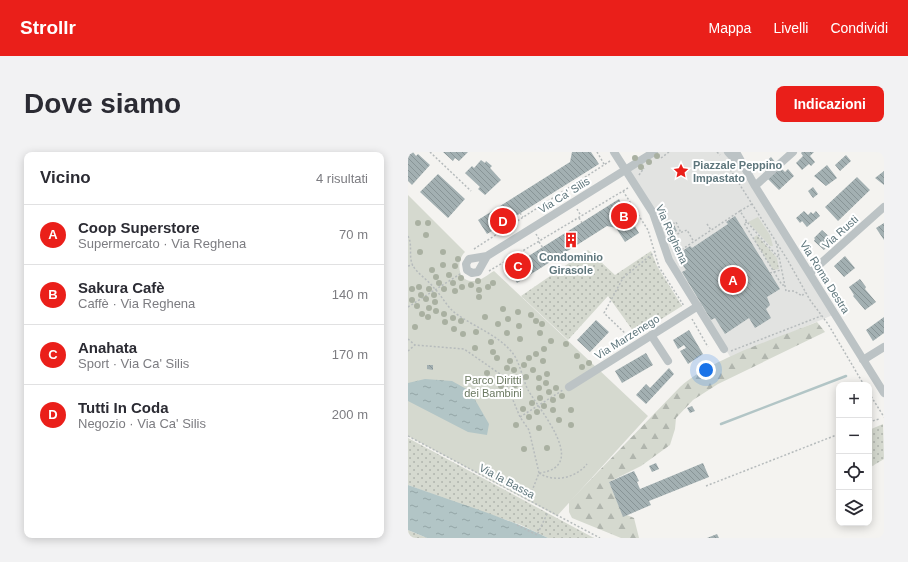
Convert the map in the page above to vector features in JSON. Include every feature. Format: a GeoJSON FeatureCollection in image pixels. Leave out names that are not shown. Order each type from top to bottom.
{"type":"FeatureCollection","features":[{"type":"Feature","properties":{"kind":"street","name":"Via Roma Destra"},"geometry":{"type":"LineString","coordinates":[[736,152],[747,173],[884,393]]}},
{"type":"Feature","properties":{"kind":"street"},"geometry":{"type":"LineString","coordinates":[[755,186],[793,152]]}},
{"type":"Feature","properties":{"kind":"street","name":"Via Reghena"},"geometry":{"type":"LineString","coordinates":[[615,154],[625,170],[637,182],[653,213],[669,260],[724,349]]}},
{"type":"Feature","properties":{"kind":"street","name":"Via Roma Destra"},"geometry":{"type":"LineString","coordinates":[[725,154],[747,173]]}},
{"type":"Feature","properties":{"kind":"street","name":"Via Ca' Silis"},"geometry":{"type":"LineString","coordinates":[[486,256],[625,170],[655,156]]}},
{"type":"Feature","properties":{"kind":"street","name":"Via Rusti"},"geometry":{"type":"LineString","coordinates":[[810,273],[884,207]]}},
{"type":"Feature","properties":{"kind":"street","name":"Via Marzenego"},"geometry":{"type":"LineString","coordinates":[[567,388],[651,335],[686,309],[698,306]]}},
{"type":"Feature","properties":{"kind":"street"},"geometry":{"type":"LineString","coordinates":[[651,335],[668,361]]}},
{"type":"Feature","properties":{"kind":"street"},"geometry":{"type":"LineString","coordinates":[[863,360],[884,347]]}},
{"type":"Feature","properties":{"kind":"path"},"geometry":{"type":"LineString","coordinates":[[430,152],[471,191]]}},
{"type":"Feature","properties":{"kind":"path"},"geometry":{"type":"LineString","coordinates":[[597,152],[604,164]]}},
{"type":"Feature","properties":{"kind":"path"},"geometry":{"type":"LineString","coordinates":[[655,156],[667,152]]}},
{"type":"Feature","properties":{"kind":"path"},"geometry":{"type":"LineString","coordinates":[[717,152],[725,154]]}},
{"type":"Feature","properties":{"kind":"path"},"geometry":{"type":"LineString","coordinates":[[473,251],[604,164],[615,154]]}},
{"type":"Feature","properties":{"kind":"path"},"geometry":{"type":"LineString","coordinates":[[725,161],[862,382]]}},
{"type":"Feature","properties":{"kind":"path"},"geometry":{"type":"LineString","coordinates":[[484,274],[637,182],[640,172],[645,168]]}},
{"type":"Feature","properties":{"kind":"path"},"geometry":{"type":"LineString","coordinates":[[559,188],[562,192]]}},
{"type":"Feature","properties":{"kind":"path"},"geometry":{"type":"LineString","coordinates":[[623,191],[648,230],[659,267],[708,347]]}},
{"type":"Feature","properties":{"kind":"path"},"geometry":{"type":"LineString","coordinates":[[674,255],[752,204]]}},
{"type":"Feature","properties":{"kind":"path"},"geometry":{"type":"LineString","coordinates":[[740,211],[756,233],[778,257]]}},
{"type":"Feature","properties":{"kind":"path"},"geometry":{"type":"LineString","coordinates":[[520,213],[523,217]]}},
{"type":"Feature","properties":{"kind":"path"},"geometry":{"type":"LineString","coordinates":[[579,217],[582,223]]}},
{"type":"Feature","properties":{"kind":"path"},"geometry":{"type":"LineString","coordinates":[[666,228],[676,222],[681,233]]}},
{"type":"Feature","properties":{"kind":"path"},"geometry":{"type":"LineString","coordinates":[[747,222],[744,223],[773,272],[782,285],[785,284]]}},
{"type":"Feature","properties":{"kind":"path"},"geometry":{"type":"LineString","coordinates":[[707,224],[711,230]]}},
{"type":"Feature","properties":{"kind":"path"},"geometry":{"type":"LineString","coordinates":[[670,237],[688,230],[694,242]]}},
{"type":"Feature","properties":{"kind":"path"},"geometry":{"type":"LineString","coordinates":[[752,237],[756,233]]}},
{"type":"Feature","properties":{"kind":"path"},"geometry":{"type":"LineString","coordinates":[[408,236],[411,245],[410,255],[412,265],[436,289],[447,306],[504,344],[512,352],[528,389],[558,441],[562,460],[557,467],[550,472],[539,473]]}},
{"type":"Feature","properties":{"kind":"path"},"geometry":{"type":"LineString","coordinates":[[775,240],[786,291],[794,291],[802,296],[806,292]]}},
{"type":"Feature","properties":{"kind":"path"},"geometry":{"type":"LineString","coordinates":[[539,242],[543,248]]}},
{"type":"Feature","properties":{"kind":"path"},"geometry":{"type":"LineString","coordinates":[[636,344],[604,313],[622,278],[664,246]]}},
{"type":"Feature","properties":{"kind":"path"},"geometry":{"type":"LineString","coordinates":[[408,266],[412,265]]}},
{"type":"Feature","properties":{"kind":"path"},"geometry":{"type":"LineString","coordinates":[[770,273],[781,270]]}},
{"type":"Feature","properties":{"kind":"path"},"geometry":{"type":"LineString","coordinates":[[408,307],[463,272]]}},
{"type":"Feature","properties":{"kind":"path"},"geometry":{"type":"LineString","coordinates":[[724,349],[730,351],[822,316]]}},
{"type":"Feature","properties":{"kind":"path"},"geometry":{"type":"LineString","coordinates":[[408,339],[414,345],[464,349],[503,376],[520,417],[529,430],[539,473],[528,501]]}},
{"type":"Feature","properties":{"kind":"path"},"geometry":{"type":"LineString","coordinates":[[408,351],[414,345]]}},
{"type":"Feature","properties":{"kind":"path"},"geometry":{"type":"LineString","coordinates":[[520,417],[567,388]]}},
{"type":"Feature","properties":{"kind":"path"},"geometry":{"type":"LineString","coordinates":[[872,398],[884,417]]}},
{"type":"Feature","properties":{"kind":"path"},"geometry":{"type":"LineString","coordinates":[[872,421],[879,418]]}},
{"type":"Feature","properties":{"kind":"path"},"geometry":{"type":"LineString","coordinates":[[706,486],[836,435]]}},
{"type":"Feature","properties":{"kind":"path","name":"Via la Bassa"},"geometry":{"type":"LineString","coordinates":[[408,436],[548,512],[600,538]]}},
{"type":"Feature","properties":{"kind":"path"},"geometry":{"type":"LineString","coordinates":[[539,473],[548,479],[559,479],[576,473],[587,464]]}},
{"type":"Feature","properties":{"kind":"path"},"geometry":{"type":"LineString","coordinates":[[517,525],[537,535],[548,512]]}},
{"type":"Feature","properties":{"kind":"shaded area"},"geometry":{"type":"Polygon","coordinates":[[[654,152],[728,152],[747,173],[835,314],[731,358],[669,260],[653,213],[625,170],[654,152]]]}},
{"type":"Feature","properties":{"kind":"green space","name":"Parco Diritti dei Bambini"},"geometry":{"type":"Polygon","coordinates":[[[408,195],[465,252],[459,265],[461,274],[464,278],[476,281],[494,271],[648,416],[557,516],[408,436],[408,195]]]}},
{"type":"Feature","properties":{"kind":"green space"},"geometry":{"type":"Polygon","coordinates":[[[758,217],[770,235],[773,246],[770,246],[748,222],[758,217]]]}},
{"type":"Feature","properties":{"kind":"green space"},"geometry":{"type":"Polygon","coordinates":[[[757,235],[777,258],[779,269],[773,270],[753,238],[757,235]]]}},
{"type":"Feature","properties":{"kind":"green space"},"geometry":{"type":"Polygon","coordinates":[[[588,250],[615,275],[651,251],[657,266],[682,306],[636,335],[608,296],[568,340],[521,296],[588,250]]]}},
{"type":"Feature","properties":{"kind":"green space"},"geometry":{"type":"Polygon","coordinates":[[[817,322],[825,332],[718,384],[693,400],[676,418],[675,429],[670,445],[641,466],[609,482],[623,516],[627,515],[634,518],[639,538],[621,538],[572,518],[569,512],[569,502],[680,387],[709,367],[727,358],[817,322]]]}},
{"type":"Feature","properties":{"kind":"green space"},"geometry":{"type":"Polygon","coordinates":[[[883,424],[884,459],[872,466],[872,454],[872,429],[883,424]]]}},
{"type":"Feature","properties":{"kind":"green space"},"geometry":{"type":"Polygon","coordinates":[[[408,438],[594,538],[548,538],[521,525],[408,485],[408,438]]]}},
{"type":"Feature","properties":{"kind":"green space"},"geometry":{"type":"Polygon","coordinates":[[[408,530],[427,538],[408,538],[408,530]]]}},
{"type":"Feature","properties":{"kind":"water"},"geometry":{"type":"Polygon","coordinates":[[[425,379],[452,381],[470,391],[489,424],[487,435],[468,432],[408,401],[408,383],[425,379]]]}},
{"type":"Feature","properties":{"kind":"water"},"geometry":{"type":"Polygon","coordinates":[[[408,485],[496,516],[548,538],[427,538],[408,530],[408,485]]]}},
{"type":"Feature","properties":{"kind":"building"},"geometry":{"type":"Polygon","coordinates":[[[408,152],[413,152],[416,156],[418,154],[430,165],[412,185],[408,181],[408,152]]]}},
{"type":"Feature","properties":{"kind":"building"},"geometry":{"type":"Polygon","coordinates":[[[443,152],[468,152],[459,161],[455,158],[453,161],[443,152]]]}},
{"type":"Feature","properties":{"kind":"building"},"geometry":{"type":"Polygon","coordinates":[[[572,152],[591,152],[599,164],[487,234],[478,220],[570,162],[572,152]]]}},
{"type":"Feature","properties":{"kind":"building"},"geometry":{"type":"Polygon","coordinates":[[[814,152],[810,156],[815,162],[811,166],[809,164],[802,170],[796,163],[803,156],[801,153],[814,152]]]}},
{"type":"Feature","properties":{"kind":"building"},"geometry":{"type":"Polygon","coordinates":[[[846,155],[851,161],[840,171],[835,165],[846,155]]]}},
{"type":"Feature","properties":{"kind":"building"},"geometry":{"type":"Polygon","coordinates":[[[771,157],[776,163],[766,172],[761,166],[771,157]]]}},
{"type":"Feature","properties":{"kind":"building"},"geometry":{"type":"Polygon","coordinates":[[[481,160],[485,163],[486,161],[492,166],[490,168],[501,180],[485,195],[478,189],[480,187],[465,173],[472,166],[474,168],[481,160]]]}},
{"type":"Feature","properties":{"kind":"building"},"geometry":{"type":"Polygon","coordinates":[[[827,165],[837,178],[826,186],[814,176],[827,165]]]}},
{"type":"Feature","properties":{"kind":"building"},"geometry":{"type":"Polygon","coordinates":[[[777,168],[780,171],[782,169],[785,172],[788,169],[794,176],[779,190],[767,178],[777,168]]]}},
{"type":"Feature","properties":{"kind":"building"},"geometry":{"type":"Polygon","coordinates":[[[884,171],[884,185],[875,178],[884,171]]]}},
{"type":"Feature","properties":{"kind":"building"},"geometry":{"type":"Polygon","coordinates":[[[438,174],[465,199],[448,218],[420,192],[438,174]]]}},
{"type":"Feature","properties":{"kind":"building"},"geometry":{"type":"Polygon","coordinates":[[[857,177],[870,190],[838,221],[825,207],[857,177]]]}},
{"type":"Feature","properties":{"kind":"building"},"geometry":{"type":"Polygon","coordinates":[[[813,187],[818,194],[813,198],[808,191],[813,187]]]}},
{"type":"Feature","properties":{"kind":"building","name":"Condominio Girasole"},"geometry":{"type":"Polygon","coordinates":[[[619,199],[639,233],[625,242],[616,228],[607,226],[517,283],[508,269],[619,199]]]}},
{"type":"Feature","properties":{"kind":"building"},"geometry":{"type":"Polygon","coordinates":[[[804,211],[808,215],[811,212],[813,214],[816,211],[820,216],[807,227],[802,221],[800,223],[796,218],[804,211]]]}},
{"type":"Feature","properties":{"kind":"building"},"geometry":{"type":"Polygon","coordinates":[[[735,216],[780,289],[767,297],[770,305],[766,309],[771,318],[755,328],[749,318],[725,334],[715,318],[711,320],[682,272],[686,270],[676,255],[690,246],[692,248],[728,224],[726,222],[735,216]]]}},
{"type":"Feature","properties":{"kind":"building"},"geometry":{"type":"Polygon","coordinates":[[[884,223],[884,240],[876,228],[884,223]]]}},
{"type":"Feature","properties":{"kind":"building"},"geometry":{"type":"Polygon","coordinates":[[[674,225],[677,231],[673,233],[670,227],[674,225]]]}},
{"type":"Feature","properties":{"kind":"building"},"geometry":{"type":"Polygon","coordinates":[[[822,230],[833,240],[824,250],[814,241],[814,238],[822,230]]]}},
{"type":"Feature","properties":{"kind":"building"},"geometry":{"type":"Polygon","coordinates":[[[845,256],[855,268],[844,277],[834,266],[845,256]]]}},
{"type":"Feature","properties":{"kind":"building"},"geometry":{"type":"Polygon","coordinates":[[[860,279],[866,287],[865,289],[876,302],[865,310],[853,296],[854,295],[849,287],[860,279]]]}},
{"type":"Feature","properties":{"kind":"building"},"geometry":{"type":"Polygon","coordinates":[[[884,317],[884,333],[873,341],[866,330],[884,317]]]}},
{"type":"Feature","properties":{"kind":"building"},"geometry":{"type":"Polygon","coordinates":[[[596,320],[609,332],[590,352],[577,340],[596,320]]]}},
{"type":"Feature","properties":{"kind":"building"},"geometry":{"type":"Polygon","coordinates":[[[689,330],[703,354],[688,364],[680,351],[686,348],[684,345],[678,349],[673,340],[689,330]]]}},
{"type":"Feature","properties":{"kind":"building"},"geometry":{"type":"Polygon","coordinates":[[[646,353],[653,365],[622,383],[615,371],[646,353]]]}},
{"type":"Feature","properties":{"kind":"building"},"geometry":{"type":"Polygon","coordinates":[[[427,365],[433,365],[433,370],[427,369],[427,365]]]}},
{"type":"Feature","properties":{"kind":"building"},"geometry":{"type":"Polygon","coordinates":[[[669,368],[674,374],[646,404],[636,395],[646,384],[650,388],[669,368]]]}},
{"type":"Feature","properties":{"kind":"building"},"geometry":{"type":"Polygon","coordinates":[[[692,406],[695,411],[690,413],[687,408],[692,406]]]}},
{"type":"Feature","properties":{"kind":"building"},"geometry":{"type":"Polygon","coordinates":[[[656,463],[659,469],[652,472],[649,466],[656,463]]]}},
{"type":"Feature","properties":{"kind":"building"},"geometry":{"type":"Polygon","coordinates":[[[703,463],[709,477],[649,501],[651,505],[623,517],[609,482],[634,471],[639,481],[637,482],[640,489],[703,463]]]}},
{"type":"Feature","properties":{"kind":"building"},"geometry":{"type":"Polygon","coordinates":[[[717,534],[719,538],[707,538],[717,534]]]}},
{"type":"Feature","properties":{"kind":"waterway"},"geometry":{"type":"LineString","coordinates":[[721,424],[846,376]]}},
{"type":"Feature","properties":{"kind":"place","name":"Piazzale Peppino Impastato"},"geometry":{"type":"Point","coordinates":[681,171]}},
{"type":"Feature","properties":{"kind":"place","name":"Sakura Cafè"},"geometry":{"type":"Point","coordinates":[624,216]}},
{"type":"Feature","properties":{"kind":"place","name":"Tutti In Coda"},"geometry":{"type":"Point","coordinates":[503,221]}},
{"type":"Feature","properties":{"kind":"place","name":"Condominio Girasole"},"geometry":{"type":"Point","coordinates":[571,240]}},
{"type":"Feature","properties":{"kind":"place","name":"Anahata"},"geometry":{"type":"Point","coordinates":[518,266]}},
{"type":"Feature","properties":{"kind":"place","name":"Coop Superstore"},"geometry":{"type":"Point","coordinates":[733,280]}}]}
